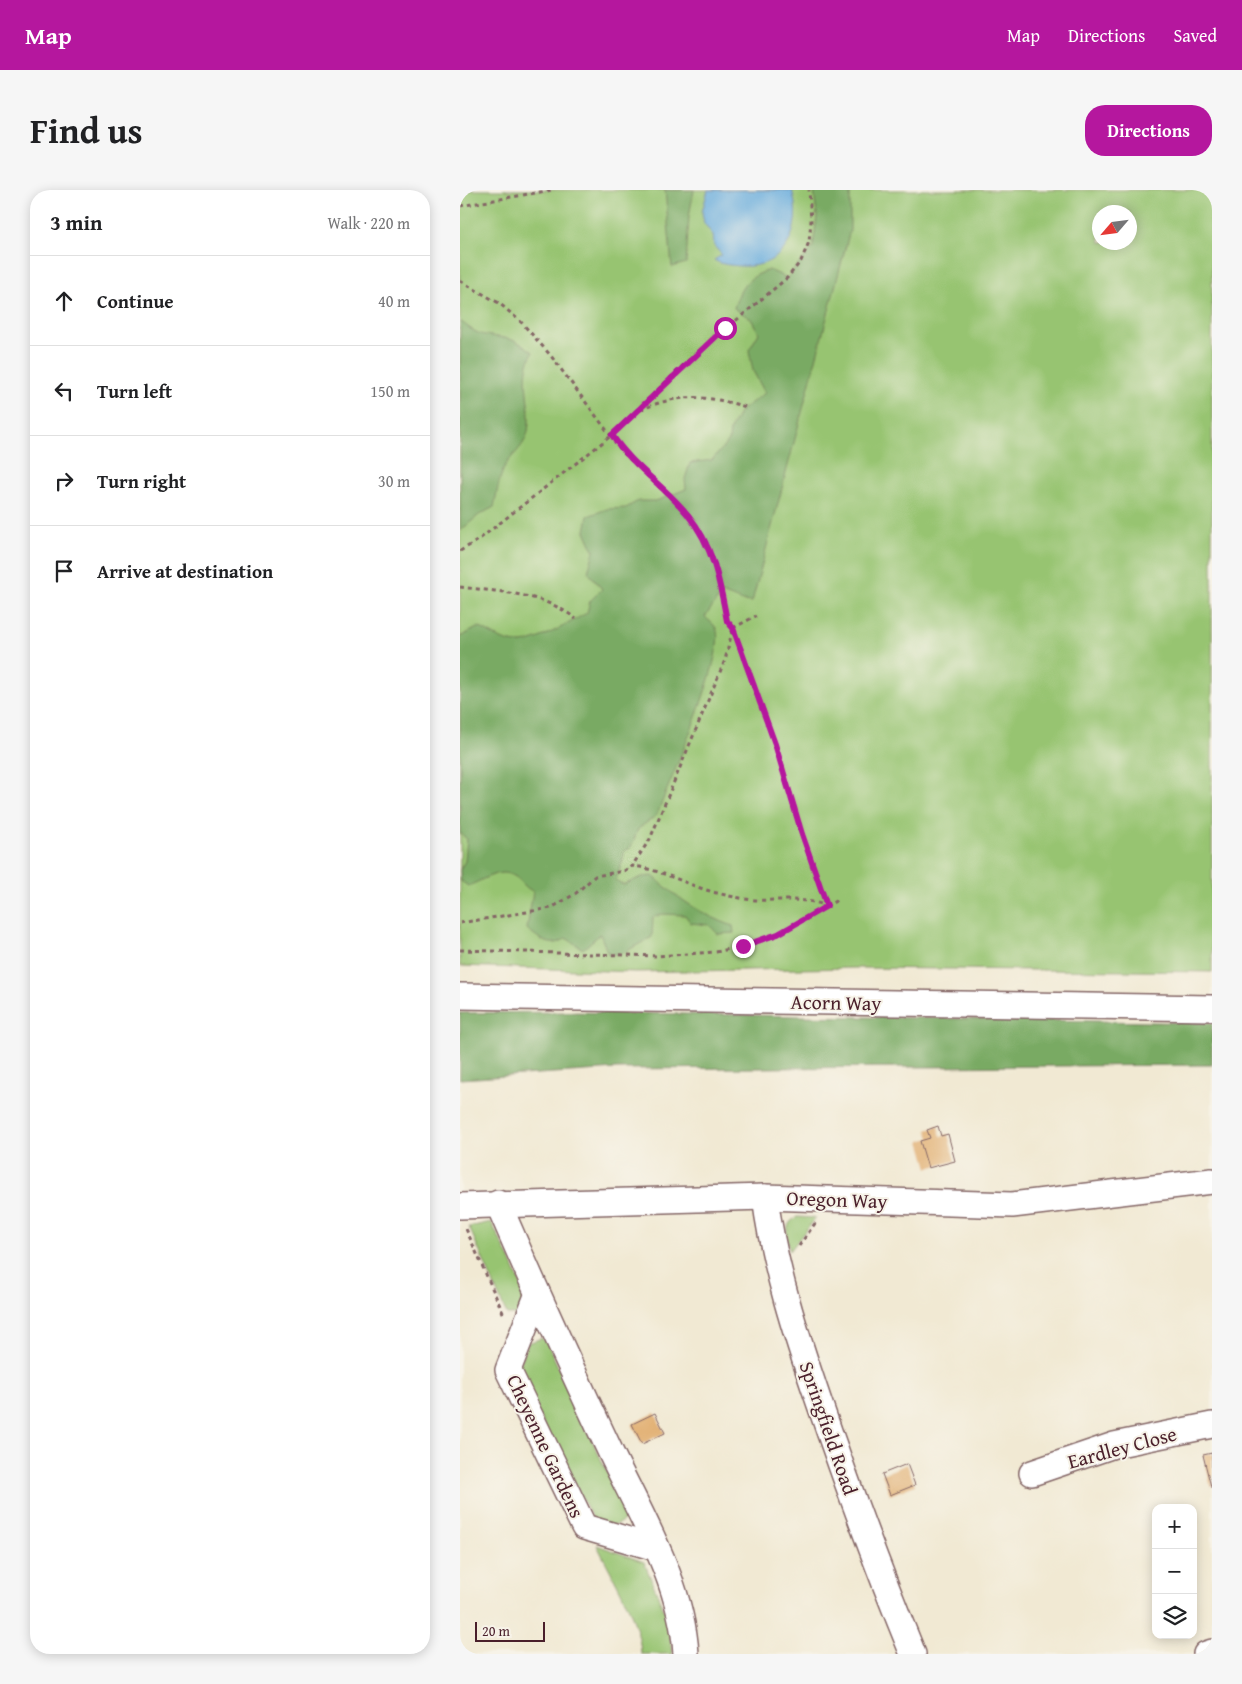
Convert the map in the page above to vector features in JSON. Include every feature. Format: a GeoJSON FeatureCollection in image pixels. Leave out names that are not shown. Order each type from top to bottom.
{"type":"FeatureCollection","features":[{"type":"Feature","properties":{"kind":"street","name":"Acorn Way"},"geometry":{"type":"LineString","coordinates":[[460,996],[1212,1008]]}},
{"type":"Feature","properties":{"kind":"street","name":"Oregon Way"},"geometry":{"type":"LineString","coordinates":[[462,1215],[498,1203],[765,1197],[958,1205],[1012,1205],[1212,1181]]}},
{"type":"Feature","properties":{"kind":"street","name":"Springfield Road"},"geometry":{"type":"LineString","coordinates":[[765,1197],[769,1231],[779,1273],[834,1447],[913,1654]]}},
{"type":"Feature","properties":{"kind":"street"},"geometry":{"type":"LineString","coordinates":[[498,1203],[537,1296],[656,1548],[680,1611],[686,1654]]}},
{"type":"Feature","properties":{"kind":"street","name":"Cheyenne Gardens"},"geometry":{"type":"LineString","coordinates":[[537,1296],[508,1370],[584,1527],[656,1548]]}},
{"type":"Feature","properties":{"kind":"street","name":"Eardley Close"},"geometry":{"type":"LineString","coordinates":[[1032,1473],[1114,1445],[1212,1425]]}},
{"type":"Feature","properties":{"kind":"street"},"geometry":{"type":"LineString","coordinates":[[1206,1654],[1212,1652]]}},
{"type":"Feature","properties":{"kind":"path"},"geometry":{"type":"LineString","coordinates":[[460,206],[552,190]]}},
{"type":"Feature","properties":{"kind":"path"},"geometry":{"type":"LineString","coordinates":[[460,551],[478,541],[612,435],[725,328],[787,278],[801,261],[809,242],[811,222],[809,190]]}},
{"type":"Feature","properties":{"kind":"path"},"geometry":{"type":"LineString","coordinates":[[460,281],[499,304],[521,322],[551,356],[623,452],[688,514],[698,529],[715,564],[727,621],[733,628],[775,744],[802,834],[827,906]]}},
{"type":"Feature","properties":{"kind":"path"},"geometry":{"type":"LineString","coordinates":[[637,411],[666,400],[694,396],[746,407]]}},
{"type":"Feature","properties":{"kind":"path"},"geometry":{"type":"LineString","coordinates":[[460,587],[526,595],[564,609],[576,619]]}},
{"type":"Feature","properties":{"kind":"path"},"geometry":{"type":"LineString","coordinates":[[460,923],[551,908],[575,894],[595,876],[624,871],[632,866],[650,839],[676,781],[725,660],[733,628],[756,616]]}},
{"type":"Feature","properties":{"kind":"path"},"geometry":{"type":"LineString","coordinates":[[632,866],[645,867],[717,893],[754,900],[814,900],[827,906]]}},
{"type":"Feature","properties":{"kind":"path"},"geometry":{"type":"LineString","coordinates":[[460,950],[657,956],[716,952],[743,946],[778,934],[839,898]]}},
{"type":"Feature","properties":{"kind":"path"},"geometry":{"type":"LineString","coordinates":[[779,1273],[833,1199]]}},
{"type":"Feature","properties":{"kind":"path"},"geometry":{"type":"LineString","coordinates":[[462,1215],[518,1345]]}},
{"type":"Feature","properties":{"kind":"green space"},"geometry":{"type":"Polygon","coordinates":[[[460,190],[1212,190],[1212,972],[857,968],[635,972],[460,966],[460,190]]]}},
{"type":"Feature","properties":{"kind":"green space"},"geometry":{"type":"Polygon","coordinates":[[[665,190],[694,190],[689,216],[686,263],[672,267],[665,190]]]}},
{"type":"Feature","properties":{"kind":"green space"},"geometry":{"type":"Polygon","coordinates":[[[814,190],[850,190],[850,230],[752,602],[742,601],[722,593],[705,617],[716,628],[717,642],[706,690],[657,815],[638,829],[631,847],[623,852],[623,860],[616,880],[623,885],[642,877],[653,876],[690,905],[711,917],[733,926],[734,933],[718,934],[709,925],[691,923],[685,915],[663,914],[653,917],[652,937],[621,954],[608,954],[600,934],[583,949],[566,938],[555,943],[546,942],[527,929],[533,891],[517,878],[503,873],[468,886],[461,881],[460,870],[465,861],[467,839],[460,833],[460,637],[479,627],[498,638],[519,643],[526,642],[553,631],[587,613],[590,601],[602,589],[588,572],[594,551],[585,531],[588,516],[607,509],[626,508],[638,501],[656,501],[686,489],[685,479],[690,463],[712,460],[729,441],[730,430],[740,411],[765,393],[753,371],[749,350],[759,333],[751,319],[734,308],[742,288],[750,279],[769,270],[787,278],[813,247],[817,216],[814,190]]]}},
{"type":"Feature","properties":{"kind":"green space"},"geometry":{"type":"Polygon","coordinates":[[[460,321],[478,333],[515,341],[533,352],[529,362],[526,381],[529,411],[527,436],[504,468],[494,507],[479,515],[460,531],[460,321]]]}},
{"type":"Feature","properties":{"kind":"green space"},"geometry":{"type":"Polygon","coordinates":[[[567,1012],[1212,1023],[1212,1065],[617,1069],[460,1079],[460,1013],[567,1012]]]}},
{"type":"Feature","properties":{"kind":"green space"},"geometry":{"type":"Polygon","coordinates":[[[797,1217],[815,1218],[790,1251],[787,1228],[792,1220],[797,1217]]]}},
{"type":"Feature","properties":{"kind":"green space"},"geometry":{"type":"Polygon","coordinates":[[[491,1222],[524,1292],[519,1315],[507,1315],[469,1227],[491,1222]]]}},
{"type":"Feature","properties":{"kind":"green space"},"geometry":{"type":"Polygon","coordinates":[[[542,1338],[548,1345],[625,1511],[625,1519],[618,1524],[610,1525],[594,1521],[521,1381],[520,1365],[528,1343],[542,1338]]]}},
{"type":"Feature","properties":{"kind":"green space"},"geometry":{"type":"Polygon","coordinates":[[[597,1545],[644,1562],[668,1620],[672,1654],[641,1654],[636,1627],[631,1613],[597,1545]]]}},
{"type":"Feature","properties":{"kind":"water"},"geometry":{"type":"Polygon","coordinates":[[[708,190],[792,190],[795,219],[793,232],[787,244],[779,254],[769,261],[756,265],[729,265],[714,260],[722,255],[714,246],[713,235],[704,223],[702,212],[708,190]]]}},
{"type":"Feature","properties":{"kind":"building"},"geometry":{"type":"Polygon","coordinates":[[[938,1126],[941,1136],[948,1134],[955,1161],[928,1168],[920,1141],[930,1138],[927,1130],[938,1126]]]}},
{"type":"Feature","properties":{"kind":"building"},"geometry":{"type":"Polygon","coordinates":[[[655,1413],[665,1433],[642,1444],[632,1424],[655,1413]]]}},
{"type":"Feature","properties":{"kind":"building"},"geometry":{"type":"Polygon","coordinates":[[[1212,1453],[1212,1487],[1211,1487],[1203,1455],[1212,1453]]]}},
{"type":"Feature","properties":{"kind":"building"},"geometry":{"type":"Polygon","coordinates":[[[907,1464],[915,1485],[890,1495],[882,1474],[907,1464]]]}},
{"type":"Feature","properties":{"kind":"route"},"geometry":{"type":"LineString","coordinates":[[725,328],[612,435],[623,452],[635,465],[688,514],[707,544],[715,564],[727,621],[733,628],[775,744],[802,834],[827,906],[778,934],[743,946]]}}]}
